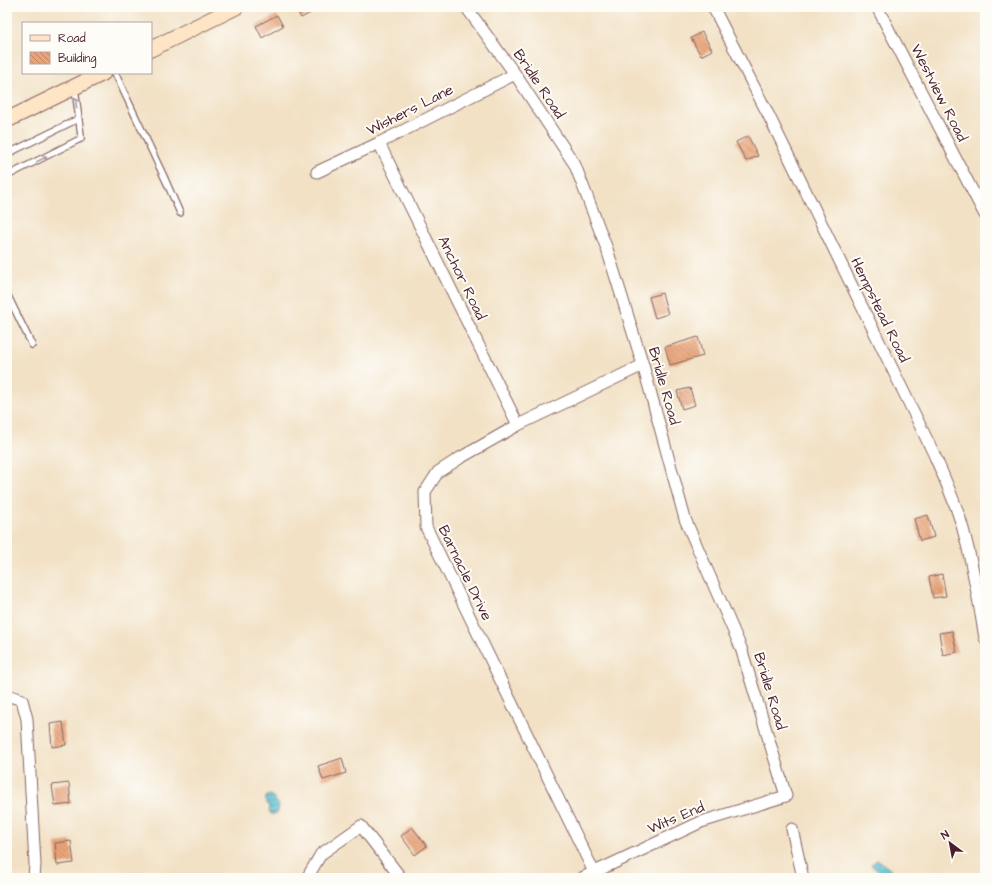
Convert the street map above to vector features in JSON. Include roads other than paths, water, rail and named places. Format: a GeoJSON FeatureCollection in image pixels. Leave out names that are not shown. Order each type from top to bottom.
{"type":"FeatureCollection","features":[{"type":"Feature","properties":{"kind":"street","name":"Bridle Road"},"geometry":{"type":"LineString","coordinates":[[466,7],[515,74],[575,165],[607,249],[643,365],[685,519],[741,648],[786,796]]}},
{"type":"Feature","properties":{"kind":"street","name":"Hempstead Road"},"geometry":{"type":"LineString","coordinates":[[713,7],[768,114],[933,452],[963,528],[985,638]]}},
{"type":"Feature","properties":{"kind":"street","name":"Westview Road"},"geometry":{"type":"LineString","coordinates":[[877,7],[985,215]]}},
{"type":"Feature","properties":{"kind":"street"},"geometry":{"type":"LineString","coordinates":[[152,48],[233,8]]}},
{"type":"Feature","properties":{"kind":"street"},"geometry":{"type":"LineString","coordinates":[[8,118],[101,74]]}},
{"type":"Feature","properties":{"kind":"street","name":"Wishers Lane"},"geometry":{"type":"LineString","coordinates":[[317,172],[379,143],[515,74]]}},
{"type":"Feature","properties":{"kind":"street","name":"Anchor Road"},"geometry":{"type":"LineString","coordinates":[[379,143],[518,425]]}},
{"type":"Feature","properties":{"kind":"street","name":"Barnacle Drive"},"geometry":{"type":"LineString","coordinates":[[594,872],[426,527],[425,492],[438,472],[460,458],[518,425],[643,365]]}},
{"type":"Feature","properties":{"kind":"street"},"geometry":{"type":"LineString","coordinates":[[7,695],[22,700],[27,719],[35,864],[34,878]]}},
{"type":"Feature","properties":{"kind":"street","name":"Wits End"},"geometry":{"type":"LineString","coordinates":[[582,878],[701,822],[786,796]]}},
{"type":"Feature","properties":{"kind":"street"},"geometry":{"type":"LineString","coordinates":[[307,878],[321,854],[361,826],[401,878]]}},
{"type":"Feature","properties":{"kind":"street"},"geometry":{"type":"LineString","coordinates":[[792,829],[803,878]]}},
{"type":"Feature","properties":{"kind":"lane"},"geometry":{"type":"LineString","coordinates":[[115,74],[180,213]]}},
{"type":"Feature","properties":{"kind":"lane"},"geometry":{"type":"LineString","coordinates":[[7,176],[80,138],[81,136],[74,87]]}},
{"type":"Feature","properties":{"kind":"lane"},"geometry":{"type":"LineString","coordinates":[[7,154],[78,119]]}},
{"type":"Feature","properties":{"kind":"lane"},"geometry":{"type":"LineString","coordinates":[[7,294],[32,345]]}},
{"type":"Feature","properties":{"kind":"water"},"geometry":{"type":"Polygon","coordinates":[[[269,795],[272,796],[279,805],[278,812],[275,814],[271,814],[269,811],[270,807],[265,801],[266,797],[269,795]]]}},
{"type":"Feature","properties":{"kind":"water"},"geometry":{"type":"Polygon","coordinates":[[[877,859],[892,871],[886,878],[871,865],[877,859]]]}}]}
